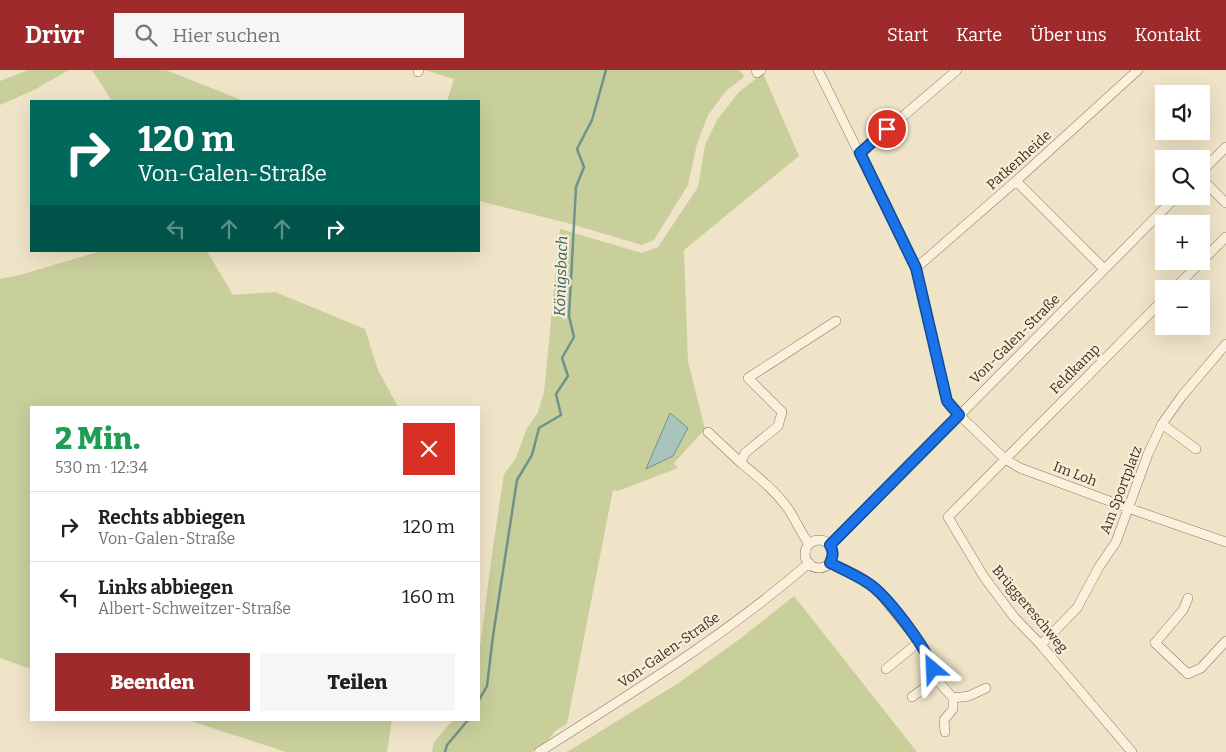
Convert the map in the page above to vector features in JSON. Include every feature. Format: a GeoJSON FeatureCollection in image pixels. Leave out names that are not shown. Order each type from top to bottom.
{"type":"FeatureCollection","features":[{"type":"Feature","properties":{"kind":"street"},"geometry":{"type":"LineString","coordinates":[[756,70],[757,73],[761,70]]}},
{"type":"Feature","properties":{"kind":"street","name":"Im Loh"},"geometry":{"type":"LineString","coordinates":[[818,70],[916,268],[947,401],[959,415],[1005,459],[1020,468],[1226,542]]}},
{"type":"Feature","properties":{"kind":"street"},"geometry":{"type":"LineString","coordinates":[[860,153],[957,70]]}},
{"type":"Feature","properties":{"kind":"street","name":"Patkenheide"},"geometry":{"type":"LineString","coordinates":[[916,268],[1016,181],[1138,70]]}},
{"type":"Feature","properties":{"kind":"street"},"geometry":{"type":"LineString","coordinates":[[1210,163],[1226,147]]}},
{"type":"Feature","properties":{"kind":"street"},"geometry":{"type":"LineString","coordinates":[[1016,181],[1104,270]]}},
{"type":"Feature","properties":{"kind":"street"},"geometry":{"type":"LineString","coordinates":[[1210,187],[1226,203]]}},
{"type":"Feature","properties":{"kind":"street","name":"Von-Galen-Straße"},"geometry":{"type":"LineString","coordinates":[[830,545],[1169,205]]}},
{"type":"Feature","properties":{"kind":"street"},"geometry":{"type":"LineString","coordinates":[[1183,280],[1226,237]]}},
{"type":"Feature","properties":{"kind":"street","name":"Feldkamp"},"geometry":{"type":"LineString","coordinates":[[1005,459],[1155,308]]}},
{"type":"Feature","properties":{"kind":"street"},"geometry":{"type":"LineString","coordinates":[[741,463],[745,453],[778,426],[782,412],[748,378],[836,321]]}},
{"type":"Feature","properties":{"kind":"street","name":"Am Sportplatz"},"geometry":{"type":"LineString","coordinates":[[1041,645],[1077,608],[1099,567],[1116,542],[1148,454],[1162,424],[1182,396],[1226,344]]}},
{"type":"Feature","properties":{"kind":"street"},"geometry":{"type":"LineString","coordinates":[[1162,424],[1196,449]]}},
{"type":"Feature","properties":{"kind":"street"},"geometry":{"type":"LineString","coordinates":[[708,432],[768,486],[789,510],[809,544]]}},
{"type":"Feature","properties":{"kind":"street","name":"Brüggereschweg"},"geometry":{"type":"LineString","coordinates":[[1005,459],[948,518],[984,577],[1014,617],[1041,645],[1132,752]]}},
{"type":"Feature","properties":{"kind":"street"},"geometry":{"type":"LineString","coordinates":[[816,540],[824,540],[830,545],[833,557],[830,563],[824,567],[817,568],[809,563],[805,557],[809,544],[816,540]]}},
{"type":"Feature","properties":{"kind":"street","name":"Von-Galen-Straße"},"geometry":{"type":"LineString","coordinates":[[539,752],[679,662],[783,585],[809,563]]}},
{"type":"Feature","properties":{"kind":"street"},"geometry":{"type":"LineString","coordinates":[[830,563],[867,582],[878,591],[919,642],[930,659],[936,678],[953,698],[953,709],[944,720],[945,732]]}},
{"type":"Feature","properties":{"kind":"street"},"geometry":{"type":"LineString","coordinates":[[1188,598],[1183,610],[1155,643],[1188,674],[1201,668],[1226,640]]}},
{"type":"Feature","properties":{"kind":"street"},"geometry":{"type":"LineString","coordinates":[[886,669],[919,642]]}},
{"type":"Feature","properties":{"kind":"street"},"geometry":{"type":"LineString","coordinates":[[912,697],[936,678]]}},
{"type":"Feature","properties":{"kind":"street"},"geometry":{"type":"LineString","coordinates":[[953,698],[969,696],[986,688]]}},
{"type":"Feature","properties":{"kind":"green space"},"geometry":{"type":"Polygon","coordinates":[[[28,70],[69,70],[34,90],[0,105],[0,81],[28,70]]]}},
{"type":"Feature","properties":{"kind":"green space"},"geometry":{"type":"Polygon","coordinates":[[[92,70],[166,70],[241,100],[111,100],[92,70]]]}},
{"type":"Feature","properties":{"kind":"green space"},"geometry":{"type":"Polygon","coordinates":[[[424,70],[740,70],[744,77],[726,91],[708,115],[697,144],[688,185],[654,240],[642,245],[571,224],[480,201],[480,100],[447,100],[454,79],[424,70]]]}},
{"type":"Feature","properties":{"kind":"green space"},"geometry":{"type":"Polygon","coordinates":[[[763,73],[799,156],[684,250],[688,362],[705,429],[674,463],[678,468],[618,491],[613,490],[567,724],[555,731],[547,742],[532,752],[432,752],[434,742],[452,721],[480,721],[480,646],[504,474],[516,458],[526,430],[538,412],[544,392],[560,229],[642,253],[658,247],[698,187],[705,145],[717,120],[739,92],[763,73]]]}},
{"type":"Feature","properties":{"kind":"green space"},"geometry":{"type":"Polygon","coordinates":[[[98,252],[208,252],[233,295],[275,292],[365,329],[378,370],[397,406],[30,406],[30,669],[0,658],[0,279],[98,252]]]}},
{"type":"Feature","properties":{"kind":"green space"},"geometry":{"type":"Polygon","coordinates":[[[794,596],[917,752],[567,752],[680,682],[741,638],[794,596]]]}},
{"type":"Feature","properties":{"kind":"green space"},"geometry":{"type":"Polygon","coordinates":[[[191,721],[392,721],[387,752],[286,752],[191,721]]]}},
{"type":"Feature","properties":{"kind":"water"},"geometry":{"type":"Polygon","coordinates":[[[670,413],[688,428],[673,456],[646,469],[670,413]]]}},
{"type":"Feature","properties":{"kind":"waterway","name":"Königsbach"},"geometry":{"type":"LineString","coordinates":[[480,698],[487,686],[517,480],[532,455],[539,428],[561,415],[556,394],[568,376],[562,358],[574,337],[569,316],[576,187],[584,167],[577,149],[592,120],[606,70]]}},
{"type":"Feature","properties":{"kind":"waterway","name":"Königsbach"},"geometry":{"type":"LineString","coordinates":[[445,752],[447,745],[467,721]]}},
{"type":"Feature","properties":{"kind":"route"},"geometry":{"type":"LineString","coordinates":[[887,129],[860,153],[916,268],[947,401],[959,415],[830,545],[833,557],[830,563],[867,582],[878,591],[919,642],[930,659],[933,669]]}}]}
